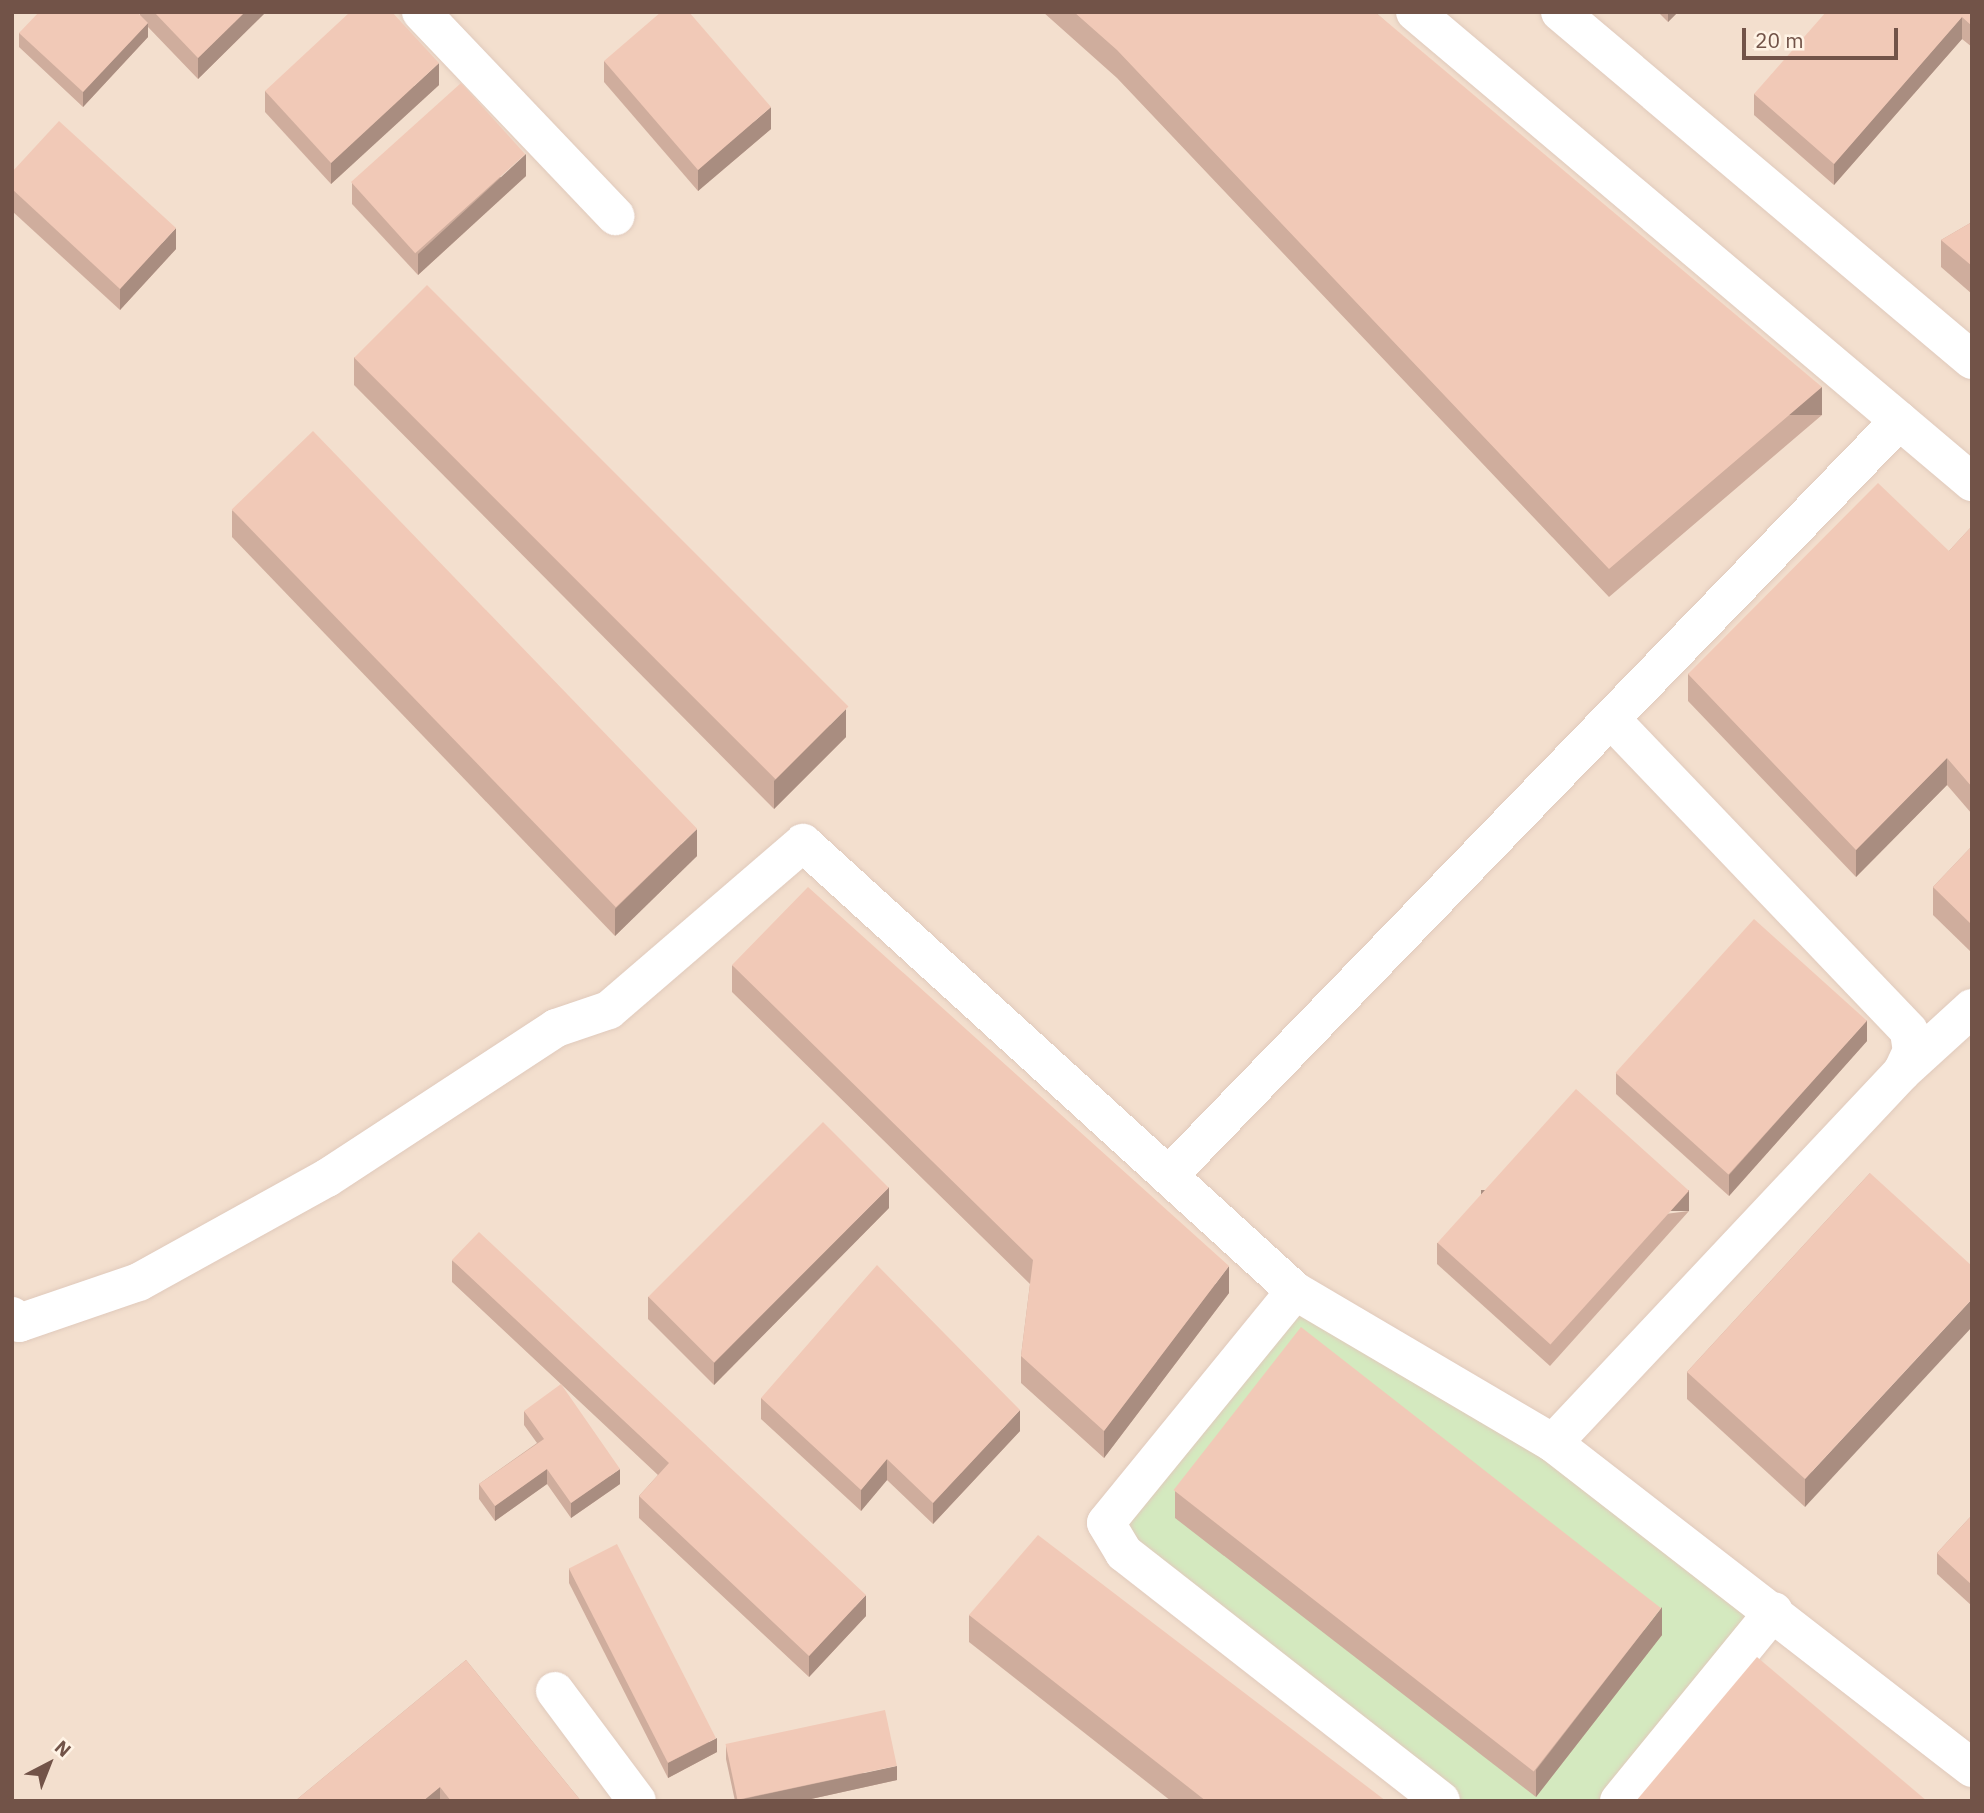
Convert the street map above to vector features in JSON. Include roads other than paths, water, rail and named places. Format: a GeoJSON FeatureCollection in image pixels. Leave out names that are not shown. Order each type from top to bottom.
{"type":"FeatureCollection","features":[{"type":"Feature","properties":{"kind":"street"},"geometry":{"type":"LineString","coordinates":[[421,12],[615,216]]}},
{"type":"Feature","properties":{"kind":"street"},"geometry":{"type":"LineString","coordinates":[[1415,12],[1972,482]]}},
{"type":"Feature","properties":{"kind":"street"},"geometry":{"type":"LineString","coordinates":[[1560,12],[1972,359]]}},
{"type":"Feature","properties":{"kind":"street"},"geometry":{"type":"LineString","coordinates":[[1171,1173],[1613,721],[1899,421]]}},
{"type":"Feature","properties":{"kind":"street"},"geometry":{"type":"LineString","coordinates":[[1613,721],[1909,1031],[1912,1051],[1902,1072]]}},
{"type":"Feature","properties":{"kind":"street"},"geometry":{"type":"LineString","coordinates":[[12,1316],[19,1323],[139,1282],[327,1178],[556,1028],[609,1010],[803,843],[1171,1173],[1295,1291],[1553,1443],[1774,1611],[1972,1768]]}},
{"type":"Feature","properties":{"kind":"street"},"geometry":{"type":"LineString","coordinates":[[1553,1443],[1902,1072],[1972,1008]]}},
{"type":"Feature","properties":{"kind":"street"},"geometry":{"type":"LineString","coordinates":[[1295,1291],[1106,1523],[1124,1553],[1441,1801]]}},
{"type":"Feature","properties":{"kind":"street"},"geometry":{"type":"LineString","coordinates":[[1619,1801],[1774,1611]]}},
{"type":"Feature","properties":{"kind":"street"},"geometry":{"type":"LineString","coordinates":[[555,1691],[637,1801]]}}]}
